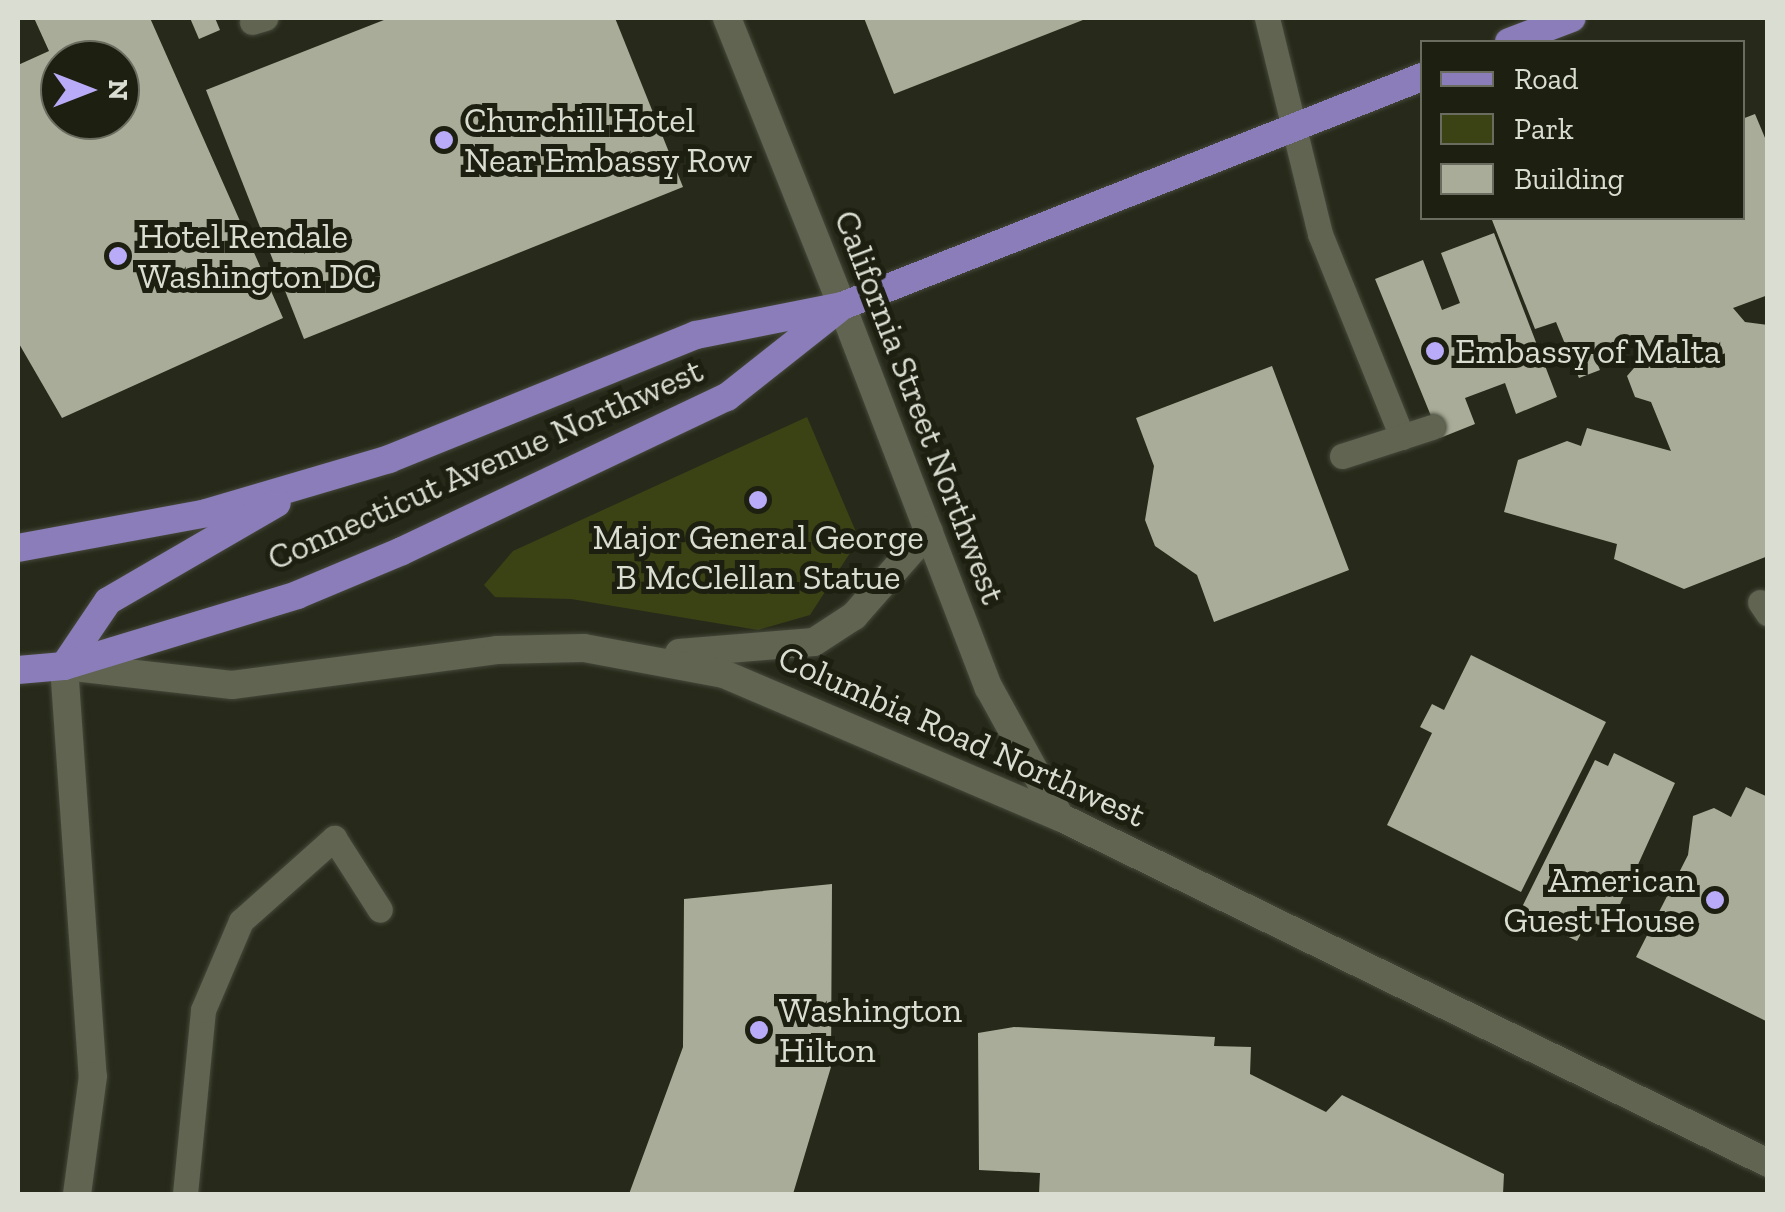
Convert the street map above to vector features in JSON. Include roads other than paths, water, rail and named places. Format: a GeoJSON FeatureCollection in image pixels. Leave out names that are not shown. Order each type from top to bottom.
{"type":"FeatureCollection","features":[{"type":"Feature","properties":{"kind":"main road","name":"California Street Northwest"},"geometry":{"type":"LineString","coordinates":[[727,18],[988,688],[1060,817]]}},
{"type":"Feature","properties":{"kind":"main road"},"geometry":{"type":"LineString","coordinates":[[1514,40],[1572,18]]}},
{"type":"Feature","properties":{"kind":"main road","name":"Connecticut Avenue Northwest"},"geometry":{"type":"LineString","coordinates":[[18,548],[299,489],[696,336],[842,306],[1420,77]]}},
{"type":"Feature","properties":{"kind":"main road","name":"Connecticut Avenue Northwest"},"geometry":{"type":"LineString","coordinates":[[18,670],[64,666],[297,595],[402,551],[727,398],[842,306]]}},
{"type":"Feature","properties":{"kind":"main road"},"geometry":{"type":"LineString","coordinates":[[78,1194],[93,1076],[64,666],[108,601],[299,489]]}},
{"type":"Feature","properties":{"kind":"main road"},"geometry":{"type":"LineString","coordinates":[[638,654],[814,642],[854,616],[929,531]]}},
{"type":"Feature","properties":{"kind":"main road","name":"Columbia Road Northwest"},"geometry":{"type":"LineString","coordinates":[[64,666],[232,685],[497,650],[638,654],[767,688],[1060,817],[1768,1163]]}},
{"type":"Feature","properties":{"kind":"lane"},"geometry":{"type":"LineString","coordinates":[[1267,18],[1320,234],[1402,437]]}},
{"type":"Feature","properties":{"kind":"lane"},"geometry":{"type":"LineString","coordinates":[[1342,456],[1432,427]]}},
{"type":"Feature","properties":{"kind":"lane"},"geometry":{"type":"LineString","coordinates":[[185,1194],[203,1010],[241,921],[334,838],[380,910]]}},
{"type":"Feature","properties":{"kind":"place","name":"Churchill Hotel Near Embassy Row"},"geometry":{"type":"Point","coordinates":[444,140]}},
{"type":"Feature","properties":{"kind":"place","name":"Hotel Rendale Washington DC"},"geometry":{"type":"Point","coordinates":[118,256]}},
{"type":"Feature","properties":{"kind":"place","name":"Embassy of Malta"},"geometry":{"type":"Point","coordinates":[1435,351]}},
{"type":"Feature","properties":{"kind":"place","name":"Major General George B McClellan Statue"},"geometry":{"type":"Point","coordinates":[758,500]}},
{"type":"Feature","properties":{"kind":"place","name":"American Guest House"},"geometry":{"type":"Point","coordinates":[1715,900]}},
{"type":"Feature","properties":{"kind":"place","name":"Washington Hilton"},"geometry":{"type":"Point","coordinates":[759,1030]}}]}
